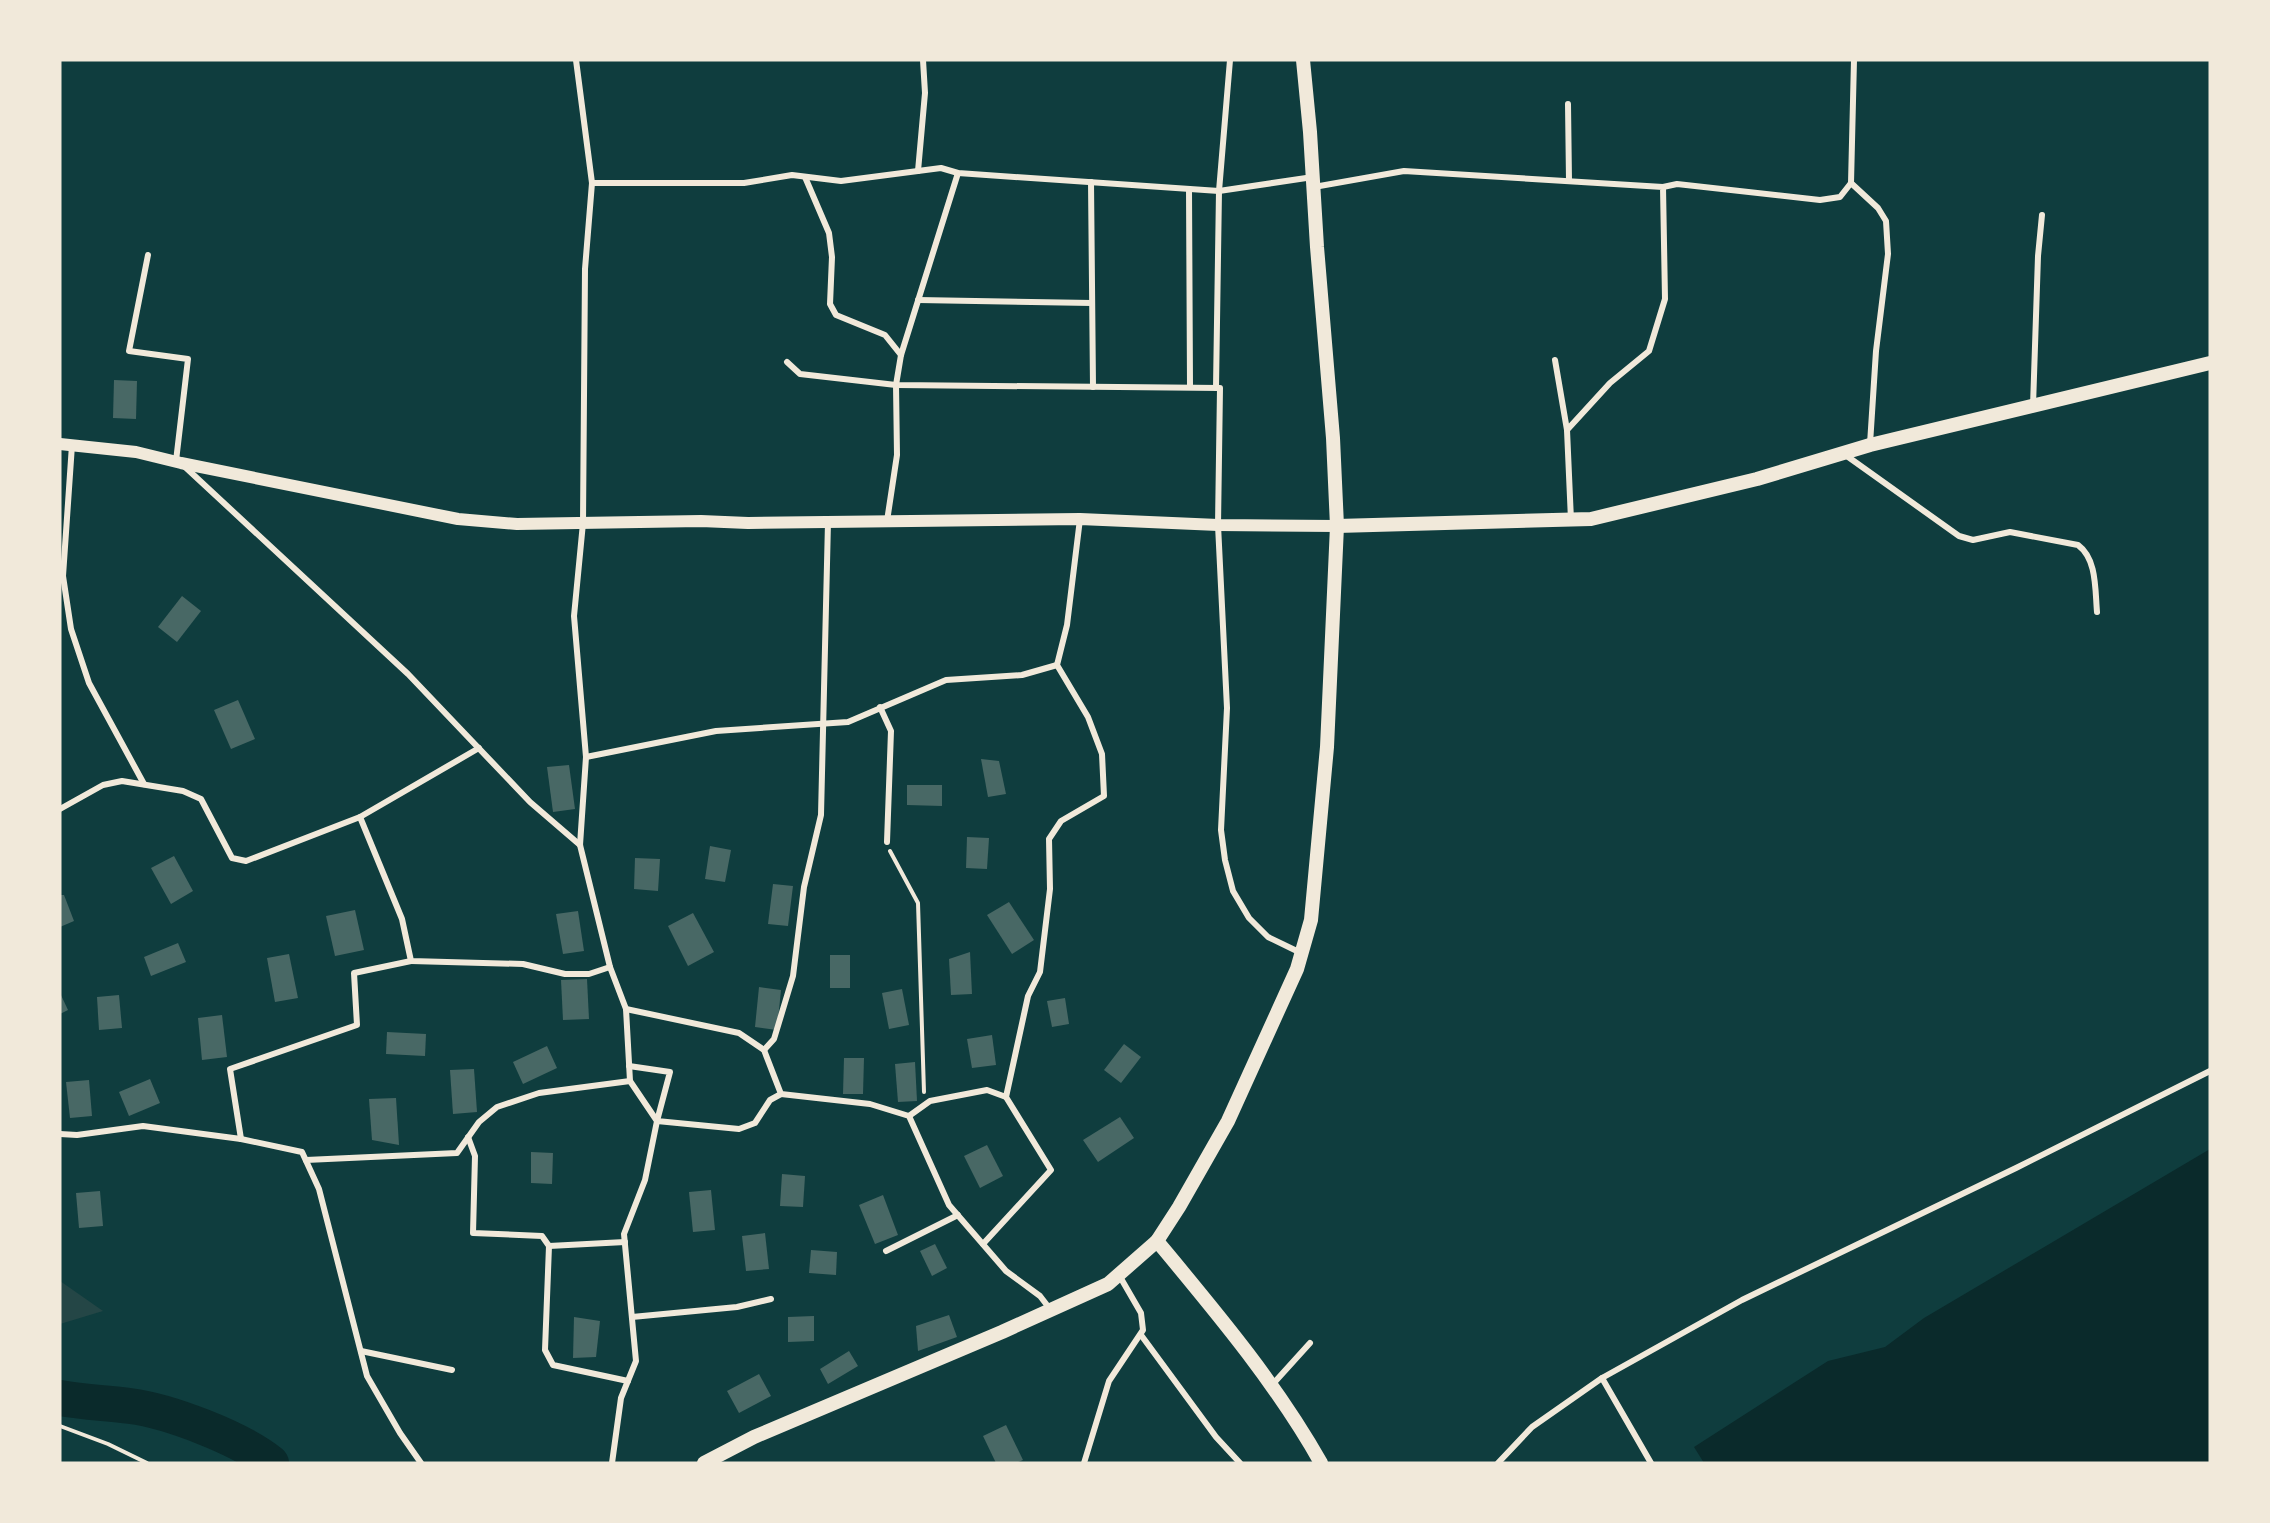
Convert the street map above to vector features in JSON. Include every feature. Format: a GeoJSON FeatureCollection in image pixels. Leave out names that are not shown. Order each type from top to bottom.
{"type":"FeatureCollection","features":[{"type":"Feature","properties":{"kind":"main road"},"geometry":{"type":"LineString","coordinates":[[704,1463],[754,1437],[1108,1284],[1157,1241],[1228,1121],[1297,969],[1311,920],[1327,747],[1337,526],[1333,438],[1303,60]]}},
{"type":"Feature","properties":{"kind":"main road"},"geometry":{"type":"LineString","coordinates":[[66,445],[136,452],[178,463],[458,519],[517,524],[1080,519],[1218,525],[1337,526],[1571,520],[1591,519],[1736,484],[1870,445],[2210,363]]}},
{"type":"Feature","properties":{"kind":"main road"},"geometry":{"type":"LineString","coordinates":[[1157,1241],[1272,1385],[1322,1463]]}},
{"type":"Feature","properties":{"kind":"street"},"geometry":{"type":"LineString","coordinates":[[576,60],[592,183],[585,269],[583,523],[574,616],[586,758],[580,845],[610,968],[626,1010],[630,1080],[657,1121]]}},
{"type":"Feature","properties":{"kind":"street"},"geometry":{"type":"LineString","coordinates":[[918,171],[925,93],[923,60]]}},
{"type":"Feature","properties":{"kind":"street"},"geometry":{"type":"LineString","coordinates":[[1216,388],[1219,191],[1230,60]]}},
{"type":"Feature","properties":{"kind":"street"},"geometry":{"type":"LineString","coordinates":[[592,183],[744,183],[792,175],[841,181],[941,168],[958,173],[1219,191],[1404,171],[1663,187],[1677,184],[1820,200],[1840,197],[1851,183],[1854,60]]}},
{"type":"Feature","properties":{"kind":"street"},"geometry":{"type":"LineString","coordinates":[[1568,104],[1569,181]]}},
{"type":"Feature","properties":{"kind":"street"},"geometry":{"type":"LineString","coordinates":[[887,521],[897,454],[896,385],[901,355],[958,173]]}},
{"type":"Feature","properties":{"kind":"street"},"geometry":{"type":"LineString","coordinates":[[805,177],[829,233],[832,257],[830,304],[836,315],[885,336],[901,355]]}},
{"type":"Feature","properties":{"kind":"street"},"geometry":{"type":"LineString","coordinates":[[1091,182],[1093,387]]}},
{"type":"Feature","properties":{"kind":"street"},"geometry":{"type":"LineString","coordinates":[[1851,183],[1878,208],[1886,221],[1888,254],[1876,351],[1870,445]]}},
{"type":"Feature","properties":{"kind":"street"},"geometry":{"type":"LineString","coordinates":[[1567,430],[1610,383],[1649,351],[1665,299],[1663,187]]}},
{"type":"Feature","properties":{"kind":"street"},"geometry":{"type":"LineString","coordinates":[[1189,189],[1190,387]]}},
{"type":"Feature","properties":{"kind":"street"},"geometry":{"type":"LineString","coordinates":[[2033,407],[2038,256],[2042,214]]}},
{"type":"Feature","properties":{"kind":"street"},"geometry":{"type":"LineString","coordinates":[[148,255],[129,351],[188,359],[178,463],[408,674],[530,802],[580,845]]}},
{"type":"Feature","properties":{"kind":"street"},"geometry":{"type":"LineString","coordinates":[[918,300],[1092,303]]}},
{"type":"Feature","properties":{"kind":"street"},"geometry":{"type":"LineString","coordinates":[[1555,360],[1567,430],[1571,520]]}},
{"type":"Feature","properties":{"kind":"street"},"geometry":{"type":"LineString","coordinates":[[787,362],[800,374],[896,385],[1220,388],[1218,525],[1227,708],[1221,830],[1225,860],[1233,891],[1249,918],[1268,937],[1302,953]]}},
{"type":"Feature","properties":{"kind":"street"},"geometry":{"type":"LineString","coordinates":[[66,445],[63,576],[71,629],[89,683],[144,784]]}},
{"type":"Feature","properties":{"kind":"street"},"geometry":{"type":"LineString","coordinates":[[1843,453],[1959,536],[1973,540],[2010,532],[2078,545],[2087,551],[2092,567],[2097,612]]}},
{"type":"Feature","properties":{"kind":"street"},"geometry":{"type":"LineString","coordinates":[[1006,1097],[1028,996],[1040,972],[1050,889],[1049,839],[1061,821],[1104,796],[1102,754],[1088,717],[1057,665],[1067,625],[1080,519]]}},
{"type":"Feature","properties":{"kind":"street"},"geometry":{"type":"LineString","coordinates":[[764,1050],[774,1039],[793,976],[804,887],[821,814],[828,522]]}},
{"type":"Feature","properties":{"kind":"street"},"geometry":{"type":"LineString","coordinates":[[586,758],[716,731],[848,722],[946,680],[1022,675],[1057,665]]}},
{"type":"Feature","properties":{"kind":"street"},"geometry":{"type":"LineString","coordinates":[[880,707],[891,731],[887,842]]}},
{"type":"Feature","properties":{"kind":"street"},"geometry":{"type":"LineString","coordinates":[[60,809],[103,785],[122,781],[183,791],[201,799],[232,858],[246,861],[360,817],[479,748]]}},
{"type":"Feature","properties":{"kind":"street"},"geometry":{"type":"LineString","coordinates":[[360,817],[402,919],[411,961]]}},
{"type":"Feature","properties":{"kind":"street"},"geometry":{"type":"LineString","coordinates":[[241,1139],[230,1069],[357,1025],[354,974],[411,961],[523,964],[566,974],[589,974],[610,968]]}},
{"type":"Feature","properties":{"kind":"street"},"geometry":{"type":"LineString","coordinates":[[626,1010],[739,1033],[764,1050],[781,1094]]}},
{"type":"Feature","properties":{"kind":"street"},"geometry":{"type":"LineString","coordinates":[[612,1463],[621,1398],[636,1361],[624,1234],[645,1180],[670,1072],[629,1066]]}},
{"type":"Feature","properties":{"kind":"street"},"geometry":{"type":"LineString","coordinates":[[1498,1463],[1532,1427],[1602,1378],[1742,1300],[2016,1168],[2210,1071]]}},
{"type":"Feature","properties":{"kind":"street"},"geometry":{"type":"LineString","coordinates":[[306,1160],[458,1153],[479,1122],[497,1107],[539,1093],[630,1080]]}},
{"type":"Feature","properties":{"kind":"street"},"geometry":{"type":"LineString","coordinates":[[909,1116],[930,1101],[987,1090],[1006,1097],[1051,1170],[983,1244]]}},
{"type":"Feature","properties":{"kind":"street"},"geometry":{"type":"LineString","coordinates":[[657,1121],[739,1129],[755,1123],[770,1100],[781,1094],[870,1104],[909,1116],[949,1205],[1006,1271],[1040,1296],[1051,1310]]}},
{"type":"Feature","properties":{"kind":"street"},"geometry":{"type":"LineString","coordinates":[[60,1134],[77,1135],[143,1126],[241,1139],[302,1152],[319,1189],[367,1376],[421,1463]]}},
{"type":"Feature","properties":{"kind":"street"},"geometry":{"type":"LineString","coordinates":[[468,1137],[475,1156],[473,1233],[542,1236],[549,1246],[545,1350],[553,1365],[628,1381]]}},
{"type":"Feature","properties":{"kind":"street"},"geometry":{"type":"LineString","coordinates":[[886,1251],[958,1215]]}},
{"type":"Feature","properties":{"kind":"street"},"geometry":{"type":"LineString","coordinates":[[549,1246],[625,1242]]}},
{"type":"Feature","properties":{"kind":"street"},"geometry":{"type":"LineString","coordinates":[[1084,1463],[1109,1381],[1143,1330],[1141,1312],[1119,1274]]}},
{"type":"Feature","properties":{"kind":"street"},"geometry":{"type":"LineString","coordinates":[[632,1317],[737,1307],[771,1299]]}},
{"type":"Feature","properties":{"kind":"street"},"geometry":{"type":"LineString","coordinates":[[1141,1335],[1216,1437],[1240,1463]]}},
{"type":"Feature","properties":{"kind":"street"},"geometry":{"type":"LineString","coordinates":[[1272,1385],[1310,1343]]}},
{"type":"Feature","properties":{"kind":"street"},"geometry":{"type":"LineString","coordinates":[[361,1351],[452,1370]]}},
{"type":"Feature","properties":{"kind":"street"},"geometry":{"type":"LineString","coordinates":[[1602,1378],[1651,1463]]}},
{"type":"Feature","properties":{"kind":"path"},"geometry":{"type":"LineString","coordinates":[[887,842],[892,856],[918,903],[924,1105]]}},
{"type":"Feature","properties":{"kind":"path"},"geometry":{"type":"LineString","coordinates":[[60,1426],[108,1444],[147,1463]]}},
{"type":"Feature","properties":{"kind":"shaded area"},"geometry":{"type":"Polygon","coordinates":[[[2210,1149],[2210,1463],[1704,1463],[1694,1447],[1828,1361],[1885,1347],[1924,1318],[2210,1149]]]}},
{"type":"Feature","properties":{"kind":"shaded area"},"geometry":{"type":"Polygon","coordinates":[[[60,1281],[103,1311],[60,1324],[60,1281]]]}},
{"type":"Feature","properties":{"kind":"building"},"geometry":{"type":"Polygon","coordinates":[[[114,380],[137,381],[136,419],[113,418],[114,380]]]}},
{"type":"Feature","properties":{"kind":"building"},"geometry":{"type":"Polygon","coordinates":[[[182,596],[201,611],[177,642],[158,627],[182,596]]]}},
{"type":"Feature","properties":{"kind":"building"},"geometry":{"type":"Polygon","coordinates":[[[238,700],[255,739],[231,749],[214,710],[238,700]]]}},
{"type":"Feature","properties":{"kind":"building"},"geometry":{"type":"Polygon","coordinates":[[[981,759],[999,761],[1006,794],[988,797],[981,759]]]}},
{"type":"Feature","properties":{"kind":"building"},"geometry":{"type":"Polygon","coordinates":[[[569,765],[575,809],[553,812],[547,767],[569,765]]]}},
{"type":"Feature","properties":{"kind":"building"},"geometry":{"type":"Polygon","coordinates":[[[907,785],[942,785],[942,806],[907,805],[907,785]]]}},
{"type":"Feature","properties":{"kind":"building"},"geometry":{"type":"Polygon","coordinates":[[[967,837],[989,838],[987,869],[966,868],[967,837]]]}},
{"type":"Feature","properties":{"kind":"building"},"geometry":{"type":"Polygon","coordinates":[[[710,846],[731,850],[725,882],[705,879],[710,846]]]}},
{"type":"Feature","properties":{"kind":"building"},"geometry":{"type":"Polygon","coordinates":[[[174,856],[193,891],[171,904],[151,868],[174,856]]]}},
{"type":"Feature","properties":{"kind":"building"},"geometry":{"type":"Polygon","coordinates":[[[635,858],[660,859],[658,891],[634,889],[635,858]]]}},
{"type":"Feature","properties":{"kind":"building"},"geometry":{"type":"Polygon","coordinates":[[[773,884],[793,886],[788,926],[768,924],[773,884]]]}},
{"type":"Feature","properties":{"kind":"building"},"geometry":{"type":"Polygon","coordinates":[[[60,895],[64,895],[74,921],[60,927],[60,895]]]}},
{"type":"Feature","properties":{"kind":"building"},"geometry":{"type":"Polygon","coordinates":[[[1009,902],[1034,940],[1012,954],[987,915],[1009,902]]]}},
{"type":"Feature","properties":{"kind":"building"},"geometry":{"type":"Polygon","coordinates":[[[355,910],[364,950],[335,956],[326,916],[355,910]]]}},
{"type":"Feature","properties":{"kind":"building"},"geometry":{"type":"Polygon","coordinates":[[[578,911],[584,951],[563,954],[556,914],[578,911]]]}},
{"type":"Feature","properties":{"kind":"building"},"geometry":{"type":"Polygon","coordinates":[[[693,913],[714,952],[688,966],[668,926],[693,913]]]}},
{"type":"Feature","properties":{"kind":"building"},"geometry":{"type":"Polygon","coordinates":[[[178,943],[186,962],[151,976],[144,957],[178,943]]]}},
{"type":"Feature","properties":{"kind":"building"},"geometry":{"type":"Polygon","coordinates":[[[970,952],[972,994],[951,995],[949,959],[970,952]]]}},
{"type":"Feature","properties":{"kind":"building"},"geometry":{"type":"Polygon","coordinates":[[[289,954],[298,998],[275,1002],[267,958],[289,954]]]}},
{"type":"Feature","properties":{"kind":"building"},"geometry":{"type":"Polygon","coordinates":[[[830,955],[850,955],[850,988],[830,988],[830,955]]]}},
{"type":"Feature","properties":{"kind":"building"},"geometry":{"type":"Polygon","coordinates":[[[587,979],[589,1019],[563,1020],[561,980],[587,979]]]}},
{"type":"Feature","properties":{"kind":"building"},"geometry":{"type":"Polygon","coordinates":[[[759,987],[781,990],[777,1030],[755,1027],[759,987]]]}},
{"type":"Feature","properties":{"kind":"building"},"geometry":{"type":"Polygon","coordinates":[[[902,989],[909,1025],[889,1029],[882,993],[902,989]]]}},
{"type":"Feature","properties":{"kind":"building"},"geometry":{"type":"Polygon","coordinates":[[[60,993],[68,1010],[60,1014],[60,993]]]}},
{"type":"Feature","properties":{"kind":"building"},"geometry":{"type":"Polygon","coordinates":[[[119,995],[122,1028],[99,1030],[97,997],[119,995]]]}},
{"type":"Feature","properties":{"kind":"building"},"geometry":{"type":"Polygon","coordinates":[[[1065,998],[1069,1024],[1052,1027],[1047,1001],[1065,998]]]}},
{"type":"Feature","properties":{"kind":"building"},"geometry":{"type":"Polygon","coordinates":[[[222,1015],[227,1057],[202,1060],[198,1018],[222,1015]]]}},
{"type":"Feature","properties":{"kind":"building"},"geometry":{"type":"Polygon","coordinates":[[[387,1032],[426,1034],[425,1056],[386,1054],[387,1032]]]}},
{"type":"Feature","properties":{"kind":"building"},"geometry":{"type":"Polygon","coordinates":[[[992,1035],[996,1065],[972,1068],[967,1039],[992,1035]]]}},
{"type":"Feature","properties":{"kind":"building"},"geometry":{"type":"Polygon","coordinates":[[[1124,1044],[1141,1057],[1121,1083],[1104,1070],[1124,1044]]]}},
{"type":"Feature","properties":{"kind":"building"},"geometry":{"type":"Polygon","coordinates":[[[547,1046],[557,1068],[523,1084],[513,1062],[547,1046]]]}},
{"type":"Feature","properties":{"kind":"building"},"geometry":{"type":"Polygon","coordinates":[[[844,1058],[864,1058],[863,1094],[843,1094],[844,1058]]]}},
{"type":"Feature","properties":{"kind":"building"},"geometry":{"type":"Polygon","coordinates":[[[915,1062],[917,1101],[898,1102],[895,1064],[915,1062]]]}},
{"type":"Feature","properties":{"kind":"building"},"geometry":{"type":"Polygon","coordinates":[[[474,1069],[477,1112],[453,1114],[450,1070],[474,1069]]]}},
{"type":"Feature","properties":{"kind":"building"},"geometry":{"type":"Polygon","coordinates":[[[150,1079],[160,1103],[129,1116],[119,1092],[150,1079]]]}},
{"type":"Feature","properties":{"kind":"building"},"geometry":{"type":"Polygon","coordinates":[[[89,1080],[92,1116],[70,1118],[66,1082],[89,1080]]]}},
{"type":"Feature","properties":{"kind":"building"},"geometry":{"type":"Polygon","coordinates":[[[396,1098],[399,1145],[372,1140],[369,1099],[396,1098]]]}},
{"type":"Feature","properties":{"kind":"building"},"geometry":{"type":"Polygon","coordinates":[[[1120,1117],[1134,1138],[1098,1162],[1083,1140],[1120,1117]]]}},
{"type":"Feature","properties":{"kind":"building"},"geometry":{"type":"Polygon","coordinates":[[[987,1145],[1003,1176],[980,1188],[964,1156],[987,1145]]]}},
{"type":"Feature","properties":{"kind":"building"},"geometry":{"type":"Polygon","coordinates":[[[531,1152],[553,1153],[552,1184],[531,1183],[531,1152]]]}},
{"type":"Feature","properties":{"kind":"building"},"geometry":{"type":"Polygon","coordinates":[[[782,1174],[805,1176],[803,1207],[780,1206],[782,1174]]]}},
{"type":"Feature","properties":{"kind":"building"},"geometry":{"type":"Polygon","coordinates":[[[711,1190],[715,1230],[693,1232],[689,1192],[711,1190]]]}},
{"type":"Feature","properties":{"kind":"building"},"geometry":{"type":"Polygon","coordinates":[[[100,1191],[103,1226],[79,1228],[76,1193],[100,1191]]]}},
{"type":"Feature","properties":{"kind":"building"},"geometry":{"type":"Polygon","coordinates":[[[883,1195],[898,1235],[875,1244],[859,1205],[883,1195]]]}},
{"type":"Feature","properties":{"kind":"building"},"geometry":{"type":"Polygon","coordinates":[[[765,1233],[769,1269],[746,1271],[742,1236],[765,1233]]]}},
{"type":"Feature","properties":{"kind":"building"},"geometry":{"type":"Polygon","coordinates":[[[935,1244],[947,1268],[932,1276],[920,1251],[935,1244]]]}},
{"type":"Feature","properties":{"kind":"building"},"geometry":{"type":"Polygon","coordinates":[[[811,1250],[837,1252],[836,1275],[809,1273],[811,1250]]]}},
{"type":"Feature","properties":{"kind":"building"},"geometry":{"type":"Polygon","coordinates":[[[949,1315],[957,1337],[918,1351],[916,1326],[949,1315]]]}},
{"type":"Feature","properties":{"kind":"building"},"geometry":{"type":"Polygon","coordinates":[[[814,1316],[814,1341],[788,1342],[788,1317],[814,1316]]]}},
{"type":"Feature","properties":{"kind":"building"},"geometry":{"type":"Polygon","coordinates":[[[574,1317],[600,1321],[596,1357],[573,1358],[574,1317]]]}},
{"type":"Feature","properties":{"kind":"building"},"geometry":{"type":"Polygon","coordinates":[[[849,1351],[858,1366],[828,1384],[820,1369],[849,1351]]]}},
{"type":"Feature","properties":{"kind":"building"},"geometry":{"type":"Polygon","coordinates":[[[759,1374],[771,1396],[739,1413],[727,1391],[759,1374]]]}},
{"type":"Feature","properties":{"kind":"building"},"geometry":{"type":"Polygon","coordinates":[[[1006,1425],[1023,1460],[1016,1463],[996,1463],[983,1436],[1006,1425]]]}},
{"type":"Feature","properties":{"kind":"waterway"},"geometry":{"type":"LineString","coordinates":[[60,1398],[130,1406],[184,1420],[223,1435],[271,1463]]}}]}
